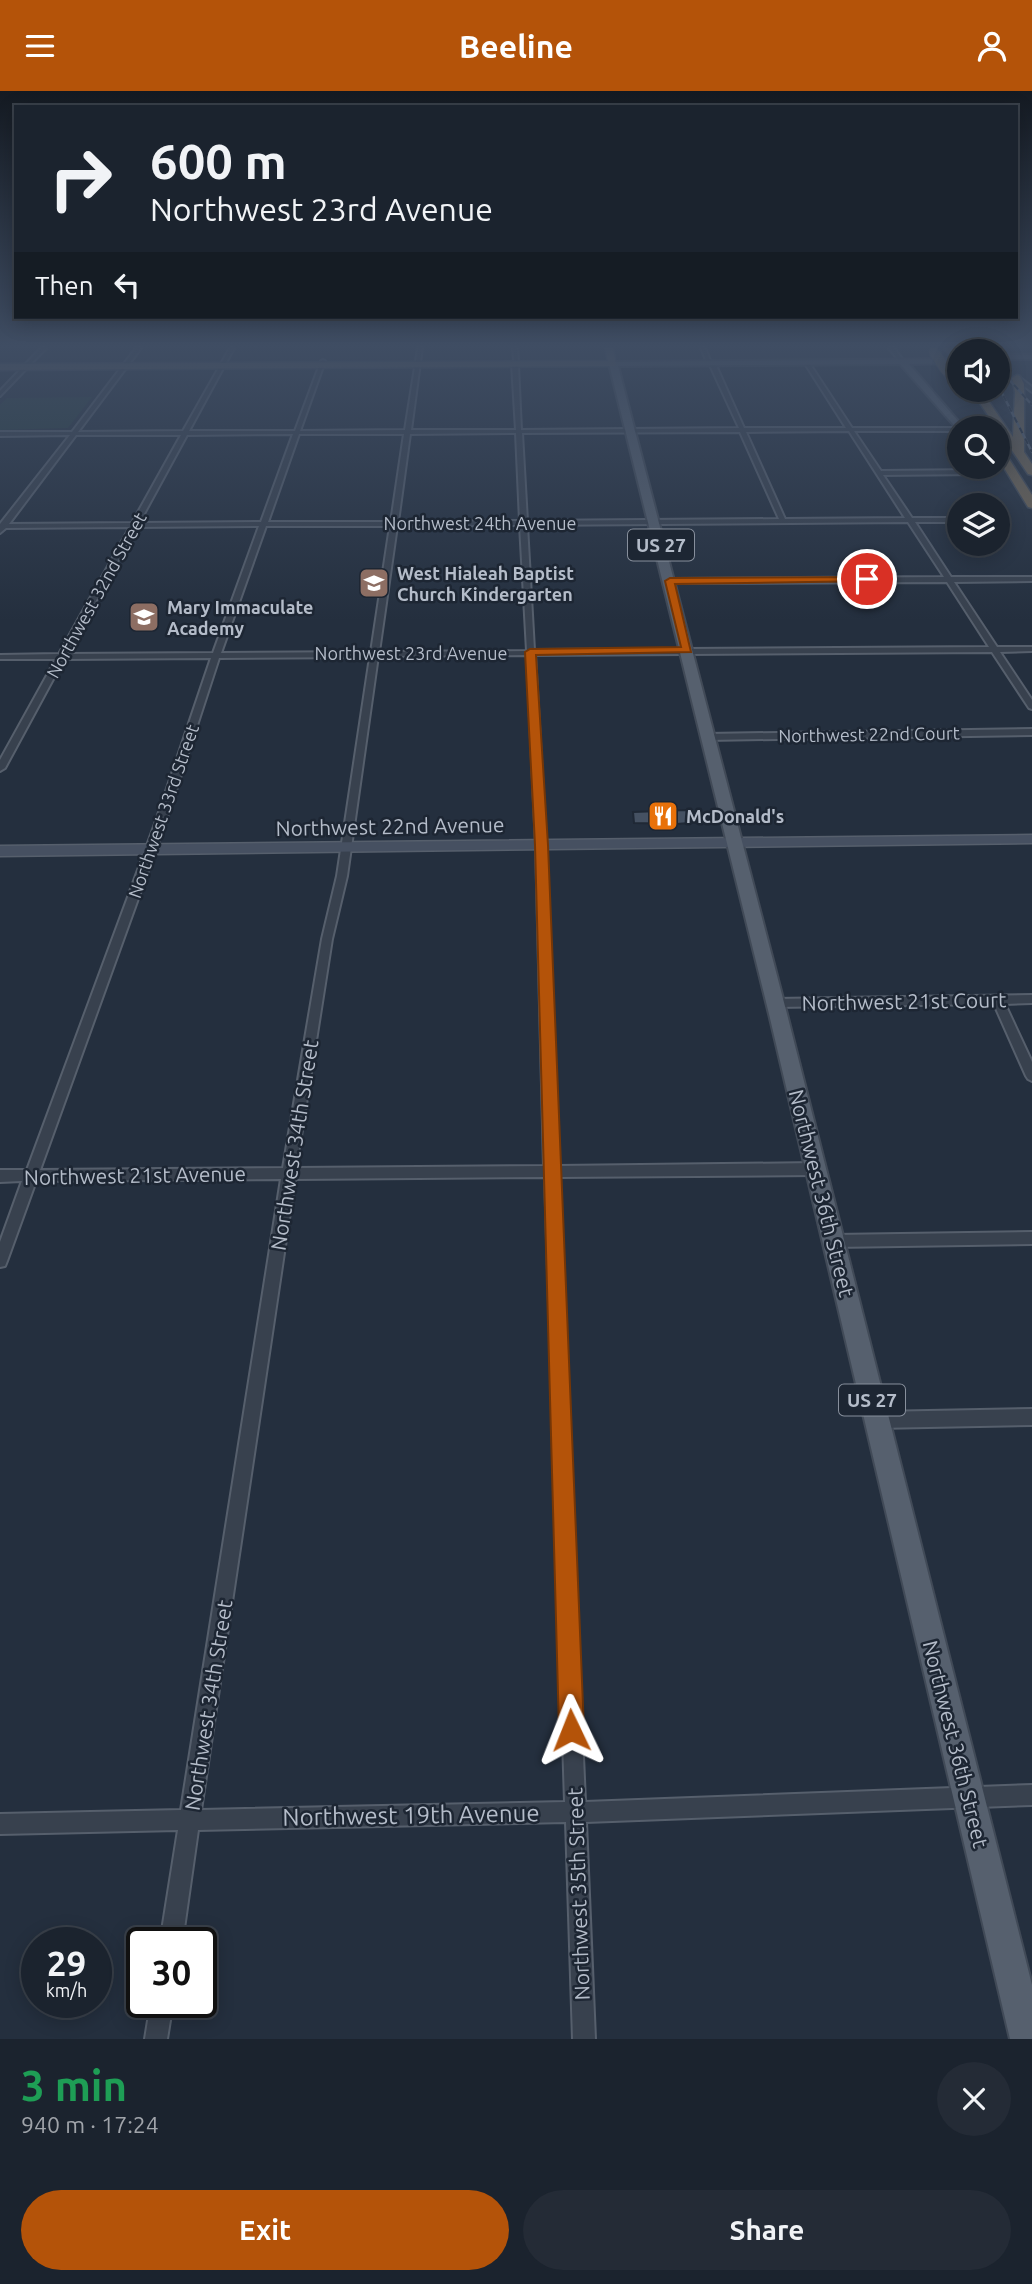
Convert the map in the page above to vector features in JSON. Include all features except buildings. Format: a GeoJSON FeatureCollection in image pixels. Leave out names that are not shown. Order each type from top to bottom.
{"type":"FeatureCollection","features":[{"type":"Feature","properties":{"kind":"highway"},"geometry":{"type":"LineString","coordinates":[[1010,439],[1032,473]]}},
{"type":"Feature","properties":{"kind":"highway"},"geometry":{"type":"LineString","coordinates":[[1018,439],[1020,454]]}},
{"type":"Feature","properties":{"kind":"highway"},"geometry":{"type":"LineString","coordinates":[[1010,470],[1032,506]]}},
{"type":"Feature","properties":{"kind":"highway"},"geometry":{"type":"LineString","coordinates":[[1006,479],[1032,506]]}},
{"type":"Feature","properties":{"kind":"main road","name":"Northwest 36th Street"},"geometry":{"type":"LineString","coordinates":[[633,439],[834,1241],[1028,2039]]}},
{"type":"Feature","properties":{"kind":"main road","name":"Northwest 22nd Avenue"},"geometry":{"type":"LineString","coordinates":[[0,851],[1032,839]]}},
{"type":"Feature","properties":{"kind":"street"},"geometry":{"type":"LineString","coordinates":[[1,528],[69,439]]}},
{"type":"Feature","properties":{"kind":"street","name":"Northwest 32nd Street"},"geometry":{"type":"LineString","coordinates":[[0,768],[183,439]]}},
{"type":"Feature","properties":{"kind":"street","name":"Northwest 33rd Street"},"geometry":{"type":"LineString","coordinates":[[0,1261],[150,850],[216,655],[295,439]]}},
{"type":"Feature","properties":{"kind":"street","name":"Northwest 34th Street"},"geometry":{"type":"LineString","coordinates":[[174,1927],[289,1173],[327,939],[346,847],[407,439]]}},
{"type":"Feature","properties":{"kind":"street","name":"Northwest 35th Street"},"geometry":{"type":"LineString","coordinates":[[519,439],[541,845],[584,2039]]}},
{"type":"Feature","properties":{"kind":"street"},"geometry":{"type":"LineString","coordinates":[[745,439],[783,521]]}},
{"type":"Feature","properties":{"kind":"street"},"geometry":{"type":"LineString","coordinates":[[857,439],[1032,706]]}},
{"type":"Feature","properties":{"kind":"street"},"geometry":{"type":"LineString","coordinates":[[879,473],[947,473]]}},
{"type":"Feature","properties":{"kind":"street","name":"Northwest 24th Avenue"},"geometry":{"type":"LineString","coordinates":[[1,528],[135,524],[947,520]]}},
{"type":"Feature","properties":{"kind":"street"},"geometry":{"type":"LineString","coordinates":[[670,581],[1032,579]]}},
{"type":"Feature","properties":{"kind":"street","name":"Northwest 23rd Avenue"},"geometry":{"type":"LineString","coordinates":[[0,657],[1032,649]]}},
{"type":"Feature","properties":{"kind":"street","name":"Northwest 22nd Court"},"geometry":{"type":"LineString","coordinates":[[707,737],[1032,732]]}},
{"type":"Feature","properties":{"kind":"street"},"geometry":{"type":"LineString","coordinates":[[0,745],[13,745]]}},
{"type":"Feature","properties":{"kind":"street","name":"Northwest 21st Court"},"geometry":{"type":"LineString","coordinates":[[775,1003],[1032,999]]}},
{"type":"Feature","properties":{"kind":"street"},"geometry":{"type":"LineString","coordinates":[[998,1000],[1032,1076]]}},
{"type":"Feature","properties":{"kind":"street","name":"Northwest 21st Avenue"},"geometry":{"type":"LineString","coordinates":[[0,1176],[816,1169]]}},
{"type":"Feature","properties":{"kind":"street"},"geometry":{"type":"LineString","coordinates":[[834,1241],[1032,1238]]}},
{"type":"Feature","properties":{"kind":"street"},"geometry":{"type":"LineString","coordinates":[[877,1420],[1032,1417]]}},
{"type":"Feature","properties":{"kind":"street","name":"Northwest 19th Avenue"},"geometry":{"type":"LineString","coordinates":[[0,1824],[575,1812],[1032,1795]]}},
{"type":"Feature","properties":{"kind":"street"},"geometry":{"type":"LineString","coordinates":[[156,2039],[159,2018]]}},
{"type":"Feature","properties":{"kind":"railway"},"geometry":{"type":"LineString","coordinates":[[1025,439],[1032,452]]}},
{"type":"Feature","properties":{"kind":"place","name":"West Hialeah Baptist Church Kindergarten"},"geometry":{"type":"Point","coordinates":[374,583]}},
{"type":"Feature","properties":{"kind":"place","name":"Mary Immaculate Academy"},"geometry":{"type":"Point","coordinates":[144,617]}},
{"type":"Feature","properties":{"kind":"place","name":"McDonald's"},"geometry":{"type":"Point","coordinates":[663,816]}},
{"type":"Feature","properties":{"kind":"route"},"geometry":{"type":"LineString","coordinates":[[571,1730],[541,845],[530,652],[687,650],[670,581],[867,579]]}}]}
